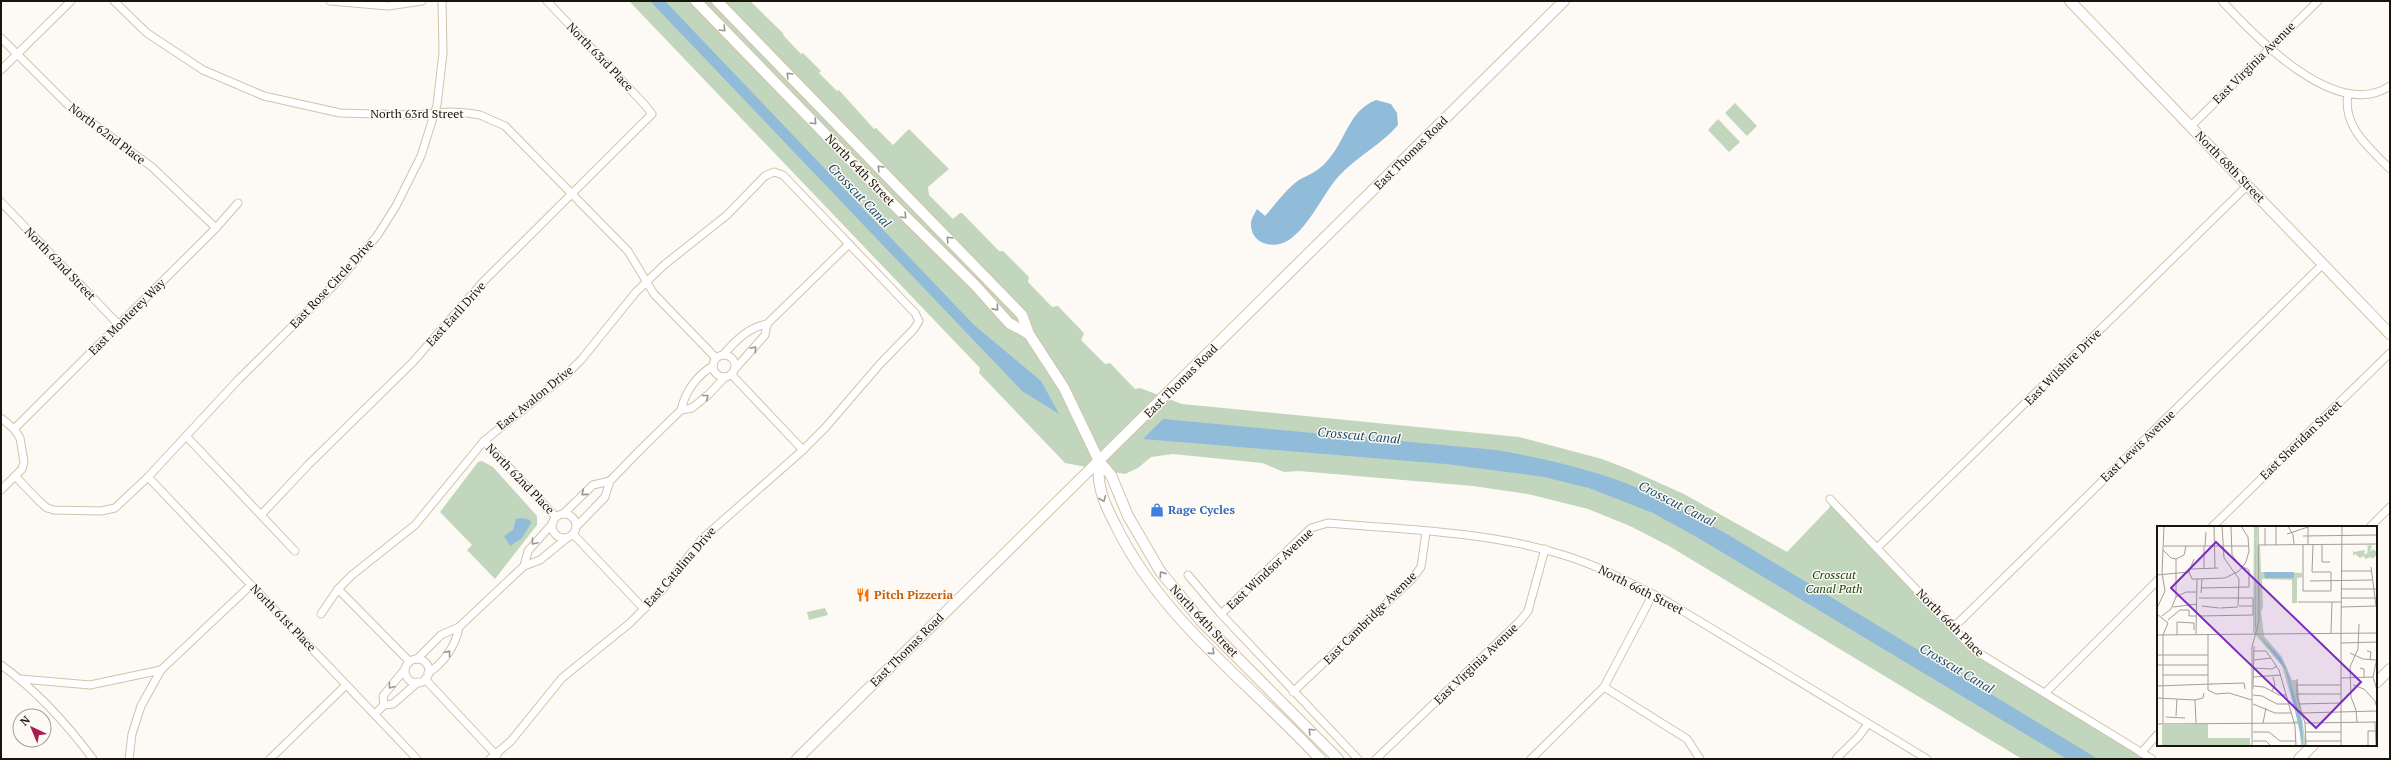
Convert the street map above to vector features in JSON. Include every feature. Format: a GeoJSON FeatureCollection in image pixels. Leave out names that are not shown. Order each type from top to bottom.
{"type":"FeatureCollection","features":[{"type":"Feature","properties":{"kind":"main road","name":"North 64th Street"},"geometry":{"type":"LineString","coordinates":[[696,1],[896,207],[975,285],[1010,323],[1029,334]]}},
{"type":"Feature","properties":{"kind":"main road","name":"North 64th Street"},"geometry":{"type":"LineString","coordinates":[[717,1],[1022,315],[1029,334],[1064,388],[1099,461],[1111,475],[1128,516],[1160,571],[1195,615],[1338,759]]}},
{"type":"Feature","properties":{"kind":"main road","name":"East Thomas Road"},"geometry":{"type":"LineString","coordinates":[[796,759],[1121,440],[1564,1]]}},
{"type":"Feature","properties":{"kind":"main road","name":"North 68th Street"},"geometry":{"type":"LineString","coordinates":[[2070,1],[2390,334]]}},
{"type":"Feature","properties":{"kind":"main road","name":"North 64th Street"},"geometry":{"type":"LineString","coordinates":[[1099,461],[1097,476],[1099,488],[1118,532],[1151,583],[1184,624],[1320,759]]}},
{"type":"Feature","properties":{"kind":"main road"},"geometry":{"type":"LineString","coordinates":[[1184,624],[1195,615]]}},
{"type":"Feature","properties":{"kind":"main road"},"geometry":{"type":"LineString","coordinates":[[2377,682],[2390,670]]}},
{"type":"Feature","properties":{"kind":"main road"},"geometry":{"type":"LineString","coordinates":[[2299,759],[2312,746]]}},
{"type":"Feature","properties":{"kind":"street"},"geometry":{"type":"LineString","coordinates":[[1,70],[71,1]]}},
{"type":"Feature","properties":{"kind":"street","name":"North 63rd Street"},"geometry":{"type":"LineString","coordinates":[[114,1],[147,32],[203,70],[264,96],[340,113],[467,113],[494,120],[515,135],[628,251],[654,294],[720,357]]}},
{"type":"Feature","properties":{"kind":"street"},"geometry":{"type":"LineString","coordinates":[[330,1],[388,6],[422,1]]}},
{"type":"Feature","properties":{"kind":"street","name":"East Rose Circle Drive"},"geometry":{"type":"LineString","coordinates":[[15,476],[47,508],[54,510],[101,510],[115,508],[187,437],[238,380],[338,281],[377,236],[396,206],[421,156],[438,97],[443,53],[442,1]]}},
{"type":"Feature","properties":{"kind":"street","name":"North 63rd Place"},"geometry":{"type":"LineString","coordinates":[[547,1],[652,114]]}},
{"type":"Feature","properties":{"kind":"street"},"geometry":{"type":"LineString","coordinates":[[2222,1],[2269,48],[2284,60],[2328,87],[2348,94],[2362,95],[2379,92],[2390,86]]}},
{"type":"Feature","properties":{"kind":"street","name":"East Virginia Avenue"},"geometry":{"type":"LineString","coordinates":[[2191,126],[2318,1]]}},
{"type":"Feature","properties":{"kind":"street","name":"North 62nd Place"},"geometry":{"type":"LineString","coordinates":[[1,38],[68,105],[152,167],[216,228]]}},
{"type":"Feature","properties":{"kind":"street"},"geometry":{"type":"LineString","coordinates":[[2348,94],[2348,112],[2352,126],[2390,169]]}},
{"type":"Feature","properties":{"kind":"street","name":"East Earll Drive"},"geometry":{"type":"LineString","coordinates":[[261,515],[308,465],[413,362],[481,284],[652,114]]}},
{"type":"Feature","properties":{"kind":"street","name":"East Avalon Drive"},"geometry":{"type":"LineString","coordinates":[[321,614],[338,589],[371,558],[395,542],[415,525],[484,441],[551,388],[581,360],[624,305],[646,282],[664,265],[727,215],[765,176],[774,172],[784,175],[849,244]]}},
{"type":"Feature","properties":{"kind":"street","name":"East Wilshire Drive"},"geometry":{"type":"LineString","coordinates":[[1878,548],[2248,185]]}},
{"type":"Feature","properties":{"kind":"street","name":"North 62nd Street"},"geometry":{"type":"LineString","coordinates":[[1,202],[118,325]]}},
{"type":"Feature","properties":{"kind":"street","name":"East Monterey Way"},"geometry":{"type":"LineString","coordinates":[[14,429],[216,228],[238,203]]}},
{"type":"Feature","properties":{"kind":"street"},"geometry":{"type":"LineString","coordinates":[[384,705],[384,696],[413,660],[441,635],[459,627],[524,566],[540,560],[570,536],[576,527],[605,497],[610,481],[681,410],[684,396],[706,370],[713,366],[720,357],[742,336],[757,326],[767,324],[849,244]]}},
{"type":"Feature","properties":{"kind":"street","name":"East Catalina Drive"},"geometry":{"type":"LineString","coordinates":[[494,757],[511,741],[562,678],[630,623],[663,589],[702,539],[803,450],[914,329],[919,321],[915,313],[849,244]]}},
{"type":"Feature","properties":{"kind":"street","name":"East Lewis Avenue"},"geometry":{"type":"LineString","coordinates":[[1953,628],[2323,264]]}},
{"type":"Feature","properties":{"kind":"street"},"geometry":{"type":"LineString","coordinates":[[681,410],[692,408],[730,374],[765,335],[767,324]]}},
{"type":"Feature","properties":{"kind":"street","name":"East Sheridan Street"},"geometry":{"type":"LineString","coordinates":[[2213,526],[2390,353]]}},
{"type":"Feature","properties":{"kind":"street"},"geometry":{"type":"LineString","coordinates":[[720,357],[729,357],[734,361],[730,374]]}},
{"type":"Feature","properties":{"kind":"street"},"geometry":{"type":"LineString","coordinates":[[713,366],[716,374],[730,374],[803,450]]}},
{"type":"Feature","properties":{"kind":"street"},"geometry":{"type":"LineString","coordinates":[[1,418],[14,429],[20,438],[24,462],[22,469],[1,490]]}},
{"type":"Feature","properties":{"kind":"street"},"geometry":{"type":"LineString","coordinates":[[187,437],[296,551]]}},
{"type":"Feature","properties":{"kind":"street","name":"North 62nd Place"},"geometry":{"type":"LineString","coordinates":[[484,441],[557,518]]}},
{"type":"Feature","properties":{"kind":"street","name":"North 61st Place"},"geometry":{"type":"LineString","coordinates":[[148,477],[417,759]]}},
{"type":"Feature","properties":{"kind":"street"},"geometry":{"type":"LineString","coordinates":[[524,566],[528,550],[557,518],[594,485],[610,481]]}},
{"type":"Feature","properties":{"kind":"street","name":"North 66th Place"},"geometry":{"type":"LineString","coordinates":[[1830,499],[1953,628],[1983,657],[2045,693],[2152,759]]}},
{"type":"Feature","properties":{"kind":"street"},"geometry":{"type":"LineString","coordinates":[[2371,526],[2390,507]]}},
{"type":"Feature","properties":{"kind":"street"},"geometry":{"type":"LineString","coordinates":[[557,518],[573,517],[576,527]]}},
{"type":"Feature","properties":{"kind":"street"},"geometry":{"type":"LineString","coordinates":[[557,518],[556,534],[570,536],[644,609]]}},
{"type":"Feature","properties":{"kind":"street","name":"North 66th Street"},"geometry":{"type":"LineString","coordinates":[[1320,524],[1328,523],[1507,541],[1545,549],[1599,568],[1653,594],[1927,759]]}},
{"type":"Feature","properties":{"kind":"street","name":"East Windsor Avenue"},"geometry":{"type":"LineString","coordinates":[[1221,614],[1311,528],[1320,524]]}},
{"type":"Feature","properties":{"kind":"street","name":"East Cambridge Avenue"},"geometry":{"type":"LineString","coordinates":[[1293,692],[1412,579],[1421,566],[1426,532]]}},
{"type":"Feature","properties":{"kind":"street","name":"East Virginia Avenue"},"geometry":{"type":"LineString","coordinates":[[1376,759],[1520,622],[1530,607],[1545,549]]}},
{"type":"Feature","properties":{"kind":"street","name":"North 64th Street"},"geometry":{"type":"LineString","coordinates":[[1188,575],[1221,614],[1293,692],[1358,759]]}},
{"type":"Feature","properties":{"kind":"street"},"geometry":{"type":"LineString","coordinates":[[2045,693],[2157,581]]}},
{"type":"Feature","properties":{"kind":"street"},"geometry":{"type":"LineString","coordinates":[[129,759],[132,734],[141,706],[161,670],[251,584]]}},
{"type":"Feature","properties":{"kind":"street"},"geometry":{"type":"LineString","coordinates":[[338,589],[413,660],[426,663],[424,678],[494,757]]}},
{"type":"Feature","properties":{"kind":"street"},"geometry":{"type":"LineString","coordinates":[[1530,759],[1604,687],[1653,594]]}},
{"type":"Feature","properties":{"kind":"street"},"geometry":{"type":"LineString","coordinates":[[375,714],[384,705],[393,704],[424,678],[448,653],[457,640],[459,627]]}},
{"type":"Feature","properties":{"kind":"street"},"geometry":{"type":"LineString","coordinates":[[1,665],[21,680],[75,735],[93,759]]}},
{"type":"Feature","properties":{"kind":"street"},"geometry":{"type":"LineString","coordinates":[[405,669],[408,679],[424,678]]}},
{"type":"Feature","properties":{"kind":"street"},"geometry":{"type":"LineString","coordinates":[[21,680],[90,685],[161,670]]}},
{"type":"Feature","properties":{"kind":"street"},"geometry":{"type":"LineString","coordinates":[[270,759],[346,685]]}},
{"type":"Feature","properties":{"kind":"street"},"geometry":{"type":"LineString","coordinates":[[1604,687],[1687,739],[1700,759]]}},
{"type":"Feature","properties":{"kind":"street"},"geometry":{"type":"LineString","coordinates":[[1836,759],[1859,736],[1868,724]]}},
{"type":"Feature","properties":{"kind":"street"},"geometry":{"type":"LineString","coordinates":[[2141,753],[2157,735]]}},
{"type":"Feature","properties":{"kind":"green space","name":"Crosscut Canal Path"},"geometry":{"type":"Polygon","coordinates":[[[629,1],[750,1],[784,34],[783,35],[801,54],[803,53],[821,71],[819,73],[837,91],[839,90],[874,129],[876,128],[893,145],[909,129],[949,169],[928,187],[929,195],[953,219],[962,213],[999,251],[1003,251],[1029,277],[1028,282],[1052,307],[1058,306],[1082,331],[1084,334],[1081,340],[1105,364],[1110,363],[1135,389],[1140,388],[1182,404],[1519,437],[1602,459],[1628,469],[1684,494],[1787,552],[1830,507],[1830,499],[1974,650],[2152,759],[2022,759],[1669,546],[1630,526],[1588,509],[1528,494],[1473,486],[1299,471],[1284,472],[1262,463],[1173,454],[1151,457],[1138,468],[1125,474],[1065,463],[979,373],[980,368],[629,1]]]}},
{"type":"Feature","properties":{"kind":"green space"},"geometry":{"type":"Polygon","coordinates":[[[1735,103],[1757,126],[1747,136],[1725,113],[1735,103]]]}},
{"type":"Feature","properties":{"kind":"green space"},"geometry":{"type":"Polygon","coordinates":[[[1718,119],[1740,142],[1729,152],[1708,130],[1718,119]]]}},
{"type":"Feature","properties":{"kind":"green space"},"geometry":{"type":"Polygon","coordinates":[[[482,461],[493,467],[537,516],[537,525],[495,579],[467,550],[472,545],[440,512],[478,462],[482,461]]]}},
{"type":"Feature","properties":{"kind":"green space"},"geometry":{"type":"Polygon","coordinates":[[[825,608],[828,615],[809,620],[807,612],[825,608]]]}},
{"type":"Feature","properties":{"kind":"water"},"geometry":{"type":"Polygon","coordinates":[[[650,1],[665,1],[974,325],[1041,381],[1059,414],[1022,391],[650,1]]]}},
{"type":"Feature","properties":{"kind":"water"},"geometry":{"type":"Polygon","coordinates":[[[1376,100],[1391,104],[1397,113],[1398,125],[1384,139],[1353,163],[1338,177],[1310,218],[1297,234],[1289,240],[1277,245],[1264,243],[1254,236],[1251,223],[1257,209],[1265,216],[1285,192],[1294,184],[1321,167],[1339,145],[1348,127],[1359,111],[1376,100]]]}},
{"type":"Feature","properties":{"kind":"water"},"geometry":{"type":"Polygon","coordinates":[[[1163,419],[1496,450],[1561,463],[1604,475],[1665,500],[1727,534],[2098,759],[2067,759],[1700,539],[1653,513],[1589,488],[1544,477],[1446,464],[1143,439],[1163,419]]]}},
{"type":"Feature","properties":{"kind":"water"},"geometry":{"type":"Polygon","coordinates":[[[522,518],[530,520],[531,523],[522,538],[510,546],[504,536],[513,530],[516,519],[522,518]]]}},
{"type":"Feature","properties":{"kind":"place","name":"Rage Cycles"},"geometry":{"type":"Point","coordinates":[1157,510]}},
{"type":"Feature","properties":{"kind":"place","name":"Pitch Pizzeria"},"geometry":{"type":"Point","coordinates":[863,595]}},
{"type":"Feature","properties":{"kind":"water label","name":"Crosscut Canal"},"geometry":{"type":"Point","coordinates":[860,195]}},
{"type":"Feature","properties":{"kind":"water label","name":"Crosscut Canal"},"geometry":{"type":"Point","coordinates":[1359,435]}},
{"type":"Feature","properties":{"kind":"water label","name":"Crosscut Canal"},"geometry":{"type":"Point","coordinates":[1677,503]}},
{"type":"Feature","properties":{"kind":"water label","name":"Crosscut Canal"},"geometry":{"type":"Point","coordinates":[1957,668]}}]}
